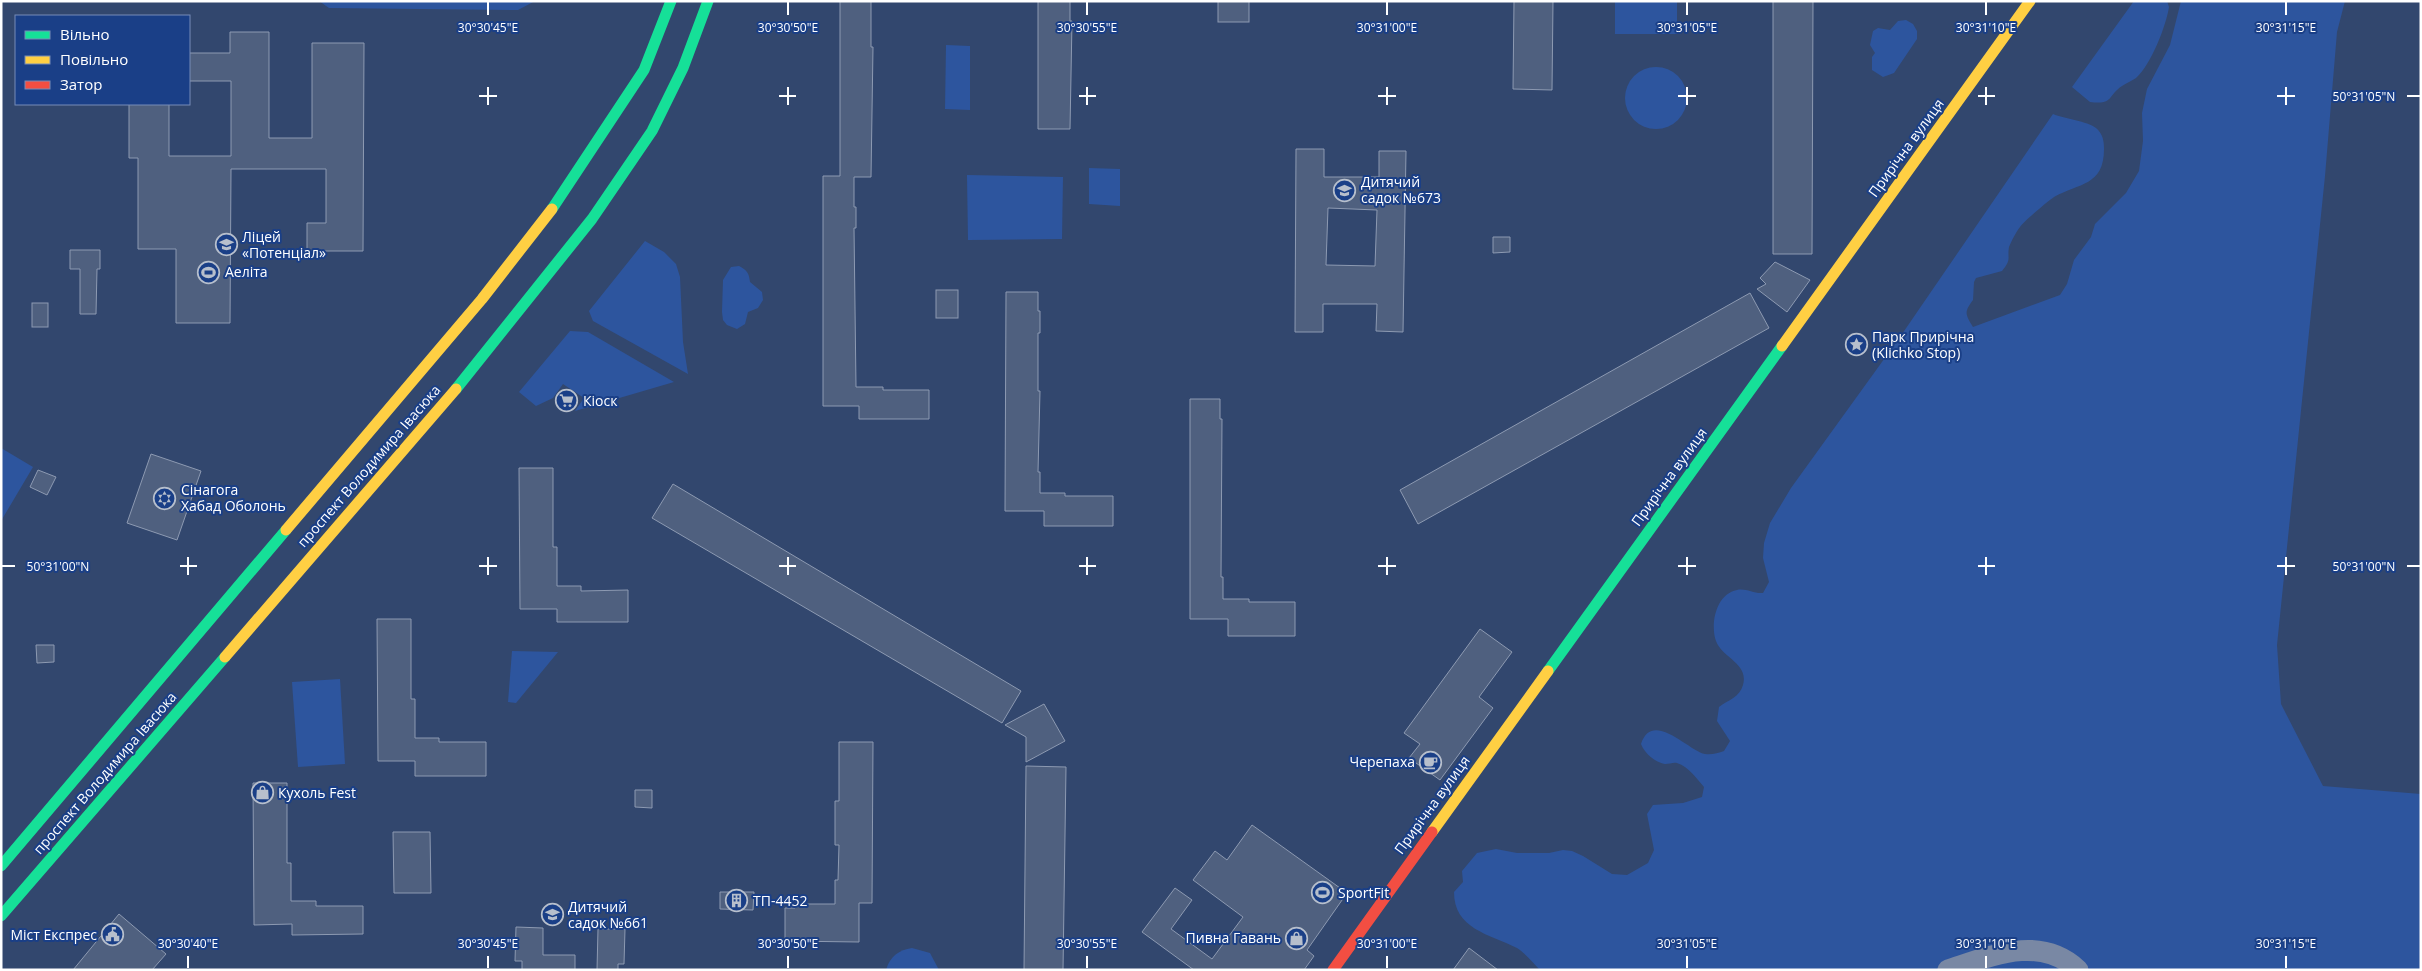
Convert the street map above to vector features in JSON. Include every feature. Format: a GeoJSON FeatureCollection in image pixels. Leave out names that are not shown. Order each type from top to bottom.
{"type":"FeatureCollection","features":[{"type":"Feature","properties":{"kind":"main road","name":"проспект Володимира Івасюка"},"geometry":{"type":"LineString","coordinates":[[1,866],[418,377],[499,277],[550,211],[644,70],[671,1]]}},
{"type":"Feature","properties":{"kind":"main road","name":"проспект Володимира Івасюка"},"geometry":{"type":"LineString","coordinates":[[1,916],[461,383],[592,218],[652,130],[683,68],[708,1]]}},
{"type":"Feature","properties":{"kind":"main road","name":"Прирічна вулиця"},"geometry":{"type":"LineString","coordinates":[[1332,970],[2030,1]]}},
{"type":"Feature","properties":{"kind":"street"},"geometry":{"type":"LineString","coordinates":[[1948,970],[2017,950],[2042,950],[2069,961],[2078,970]]}},
{"type":"Feature","properties":{"kind":"shaded area"},"geometry":{"type":"Polygon","coordinates":[[[319,1],[535,1],[518,10],[329,8],[319,1]]]}},
{"type":"Feature","properties":{"kind":"shaded area"},"geometry":{"type":"Polygon","coordinates":[[[1615,1],[1677,1],[1677,34],[1615,34],[1615,1]]]}},
{"type":"Feature","properties":{"kind":"shaded area"},"geometry":{"type":"Polygon","coordinates":[[[2134,1],[2167,1],[2169,7],[2157,45],[2142,72],[2136,78],[2122,86],[2107,101],[2090,102],[2072,87],[2134,1]]]}},
{"type":"Feature","properties":{"kind":"shaded area"},"geometry":{"type":"Polygon","coordinates":[[[2181,1],[2345,1],[2337,32],[2325,176],[2277,645],[2281,704],[2323,786],[2421,794],[2421,970],[1540,970],[1517,948],[1475,929],[1460,914],[1454,892],[1463,882],[1462,871],[1477,853],[1496,849],[1517,853],[1572,851],[1612,874],[1627,875],[1648,863],[1654,850],[1647,814],[1653,805],[1683,803],[1702,797],[1704,787],[1689,770],[1677,763],[1665,764],[1658,761],[1648,754],[1641,744],[1646,734],[1653,730],[1671,735],[1705,754],[1724,751],[1730,741],[1717,721],[1719,707],[1739,693],[1744,677],[1739,666],[1719,647],[1716,641],[1714,618],[1720,603],[1724,597],[1737,590],[1763,593],[1769,582],[1763,558],[1764,543],[1770,523],[1791,488],[1900,337],[2053,114],[2087,124],[2098,130],[2103,138],[2104,146],[2100,170],[2088,182],[2054,197],[2022,224],[2009,247],[2008,261],[2002,271],[1976,278],[1973,300],[1968,307],[1967,316],[1973,327],[2060,295],[2067,284],[2074,260],[2091,237],[2095,224],[2126,193],[2139,171],[2143,141],[2142,113],[2147,89],[2170,45],[2181,1]]]}},
{"type":"Feature","properties":{"kind":"shaded area"},"geometry":{"type":"Polygon","coordinates":[[[1906,20],[1913,24],[1917,31],[1917,39],[1894,73],[1883,77],[1872,70],[1872,57],[1875,53],[1870,45],[1873,31],[1878,28],[1890,30],[1898,21],[1906,20]]]}},
{"type":"Feature","properties":{"kind":"shaded area"},"geometry":{"type":"Polygon","coordinates":[[[946,45],[970,46],[970,110],[945,109],[946,45]]]}},
{"type":"Feature","properties":{"kind":"shaded area"},"geometry":{"type":"Polygon","coordinates":[[[1656,67],[1668,69],[1678,76],[1685,86],[1687,98],[1685,110],[1678,120],[1668,127],[1656,129],[1644,127],[1634,120],[1627,110],[1625,98],[1627,86],[1634,76],[1644,69],[1656,67]]]}},
{"type":"Feature","properties":{"kind":"shaded area"},"geometry":{"type":"Polygon","coordinates":[[[1089,168],[1120,169],[1120,206],[1089,204],[1089,168]]]}},
{"type":"Feature","properties":{"kind":"shaded area"},"geometry":{"type":"Polygon","coordinates":[[[967,175],[1063,177],[1062,239],[968,240],[967,175]]]}},
{"type":"Feature","properties":{"kind":"shaded area"},"geometry":{"type":"Polygon","coordinates":[[[645,241],[664,252],[676,264],[680,277],[683,342],[688,374],[593,321],[589,311],[645,241]]]}},
{"type":"Feature","properties":{"kind":"shaded area"},"geometry":{"type":"Polygon","coordinates":[[[739,266],[747,272],[750,282],[762,292],[763,300],[758,308],[748,312],[745,324],[737,329],[727,325],[723,320],[723,280],[731,267],[739,266]]]}},
{"type":"Feature","properties":{"kind":"shaded area"},"geometry":{"type":"Polygon","coordinates":[[[570,331],[588,332],[674,382],[575,411],[584,398],[563,384],[553,398],[536,406],[519,392],[570,331]]]}},
{"type":"Feature","properties":{"kind":"shaded area"},"geometry":{"type":"Polygon","coordinates":[[[1,448],[33,467],[1,521],[1,448]]]}},
{"type":"Feature","properties":{"kind":"shaded area"},"geometry":{"type":"Polygon","coordinates":[[[512,651],[558,652],[516,703],[508,702],[512,651]]]}},
{"type":"Feature","properties":{"kind":"shaded area"},"geometry":{"type":"Polygon","coordinates":[[[340,679],[345,764],[298,767],[292,682],[340,679]]]}},
{"type":"Feature","properties":{"kind":"shaded area"},"geometry":{"type":"Polygon","coordinates":[[[912,948],[930,953],[939,970],[886,970],[896,954],[912,948]]]}},
{"type":"Feature","properties":{"kind":"building"},"geometry":{"type":"Polygon","coordinates":[[[840,1],[871,1],[871,47],[873,47],[871,177],[854,177],[854,207],[856,207],[856,228],[854,228],[856,387],[883,387],[883,390],[929,390],[929,419],[859,419],[859,406],[823,406],[823,176],[840,176],[840,1]]]}},
{"type":"Feature","properties":{"kind":"building"},"geometry":{"type":"Polygon","coordinates":[[[1038,1],[1070,1],[1070,21],[1072,21],[1070,129],[1038,129],[1038,1]]]}},
{"type":"Feature","properties":{"kind":"building"},"geometry":{"type":"Polygon","coordinates":[[[1218,1],[1249,1],[1249,22],[1218,22],[1218,1]]]}},
{"type":"Feature","properties":{"kind":"building"},"geometry":{"type":"Polygon","coordinates":[[[1514,1],[1553,1],[1552,90],[1513,89],[1514,1]]]}},
{"type":"Feature","properties":{"kind":"building"},"geometry":{"type":"Polygon","coordinates":[[[1773,1],[1813,1],[1812,254],[1773,254],[1773,1]]]}},
{"type":"Feature","properties":{"kind":"building"},"geometry":{"type":"Polygon","coordinates":[[[230,32],[269,32],[269,138],[312,138],[312,43],[364,43],[363,251],[307,251],[307,223],[326,223],[326,169],[231,169],[230,323],[176,323],[176,249],[138,249],[138,158],[129,158],[129,105],[169,105],[169,156],[231,156],[231,81],[190,81],[190,53],[230,53],[230,32]]]}},
{"type":"Feature","properties":{"kind":"building"},"geometry":{"type":"Polygon","coordinates":[[[1296,149],[1324,149],[1324,177],[1379,177],[1379,151],[1406,151],[1403,332],[1376,331],[1377,304],[1323,304],[1323,332],[1295,332],[1296,149]],[[1328,208],[1326,265],[1375,266],[1377,210],[1328,208]]]}},
{"type":"Feature","properties":{"kind":"building"},"geometry":{"type":"Polygon","coordinates":[[[1493,237],[1510,237],[1510,252],[1493,253],[1493,237]]]}},
{"type":"Feature","properties":{"kind":"building"},"geometry":{"type":"Polygon","coordinates":[[[70,250],[100,250],[100,269],[97,269],[96,314],[80,314],[80,269],[70,269],[70,250]]]}},
{"type":"Feature","properties":{"kind":"building"},"geometry":{"type":"Polygon","coordinates":[[[1775,262],[1810,280],[1787,312],[1757,289],[1766,284],[1760,278],[1775,262]]]}},
{"type":"Feature","properties":{"kind":"building"},"geometry":{"type":"Polygon","coordinates":[[[936,290],[958,290],[958,318],[936,318],[936,290]]]}},
{"type":"Feature","properties":{"kind":"building"},"geometry":{"type":"Polygon","coordinates":[[[1006,292],[1038,292],[1038,311],[1040,311],[1040,333],[1038,333],[1038,391],[1040,391],[1038,472],[1040,472],[1040,493],[1065,493],[1065,496],[1113,496],[1113,526],[1044,526],[1044,511],[1005,511],[1006,292]]]}},
{"type":"Feature","properties":{"kind":"building"},"geometry":{"type":"Polygon","coordinates":[[[1750,293],[1769,328],[1418,524],[1400,490],[1750,293]]]}},
{"type":"Feature","properties":{"kind":"building"},"geometry":{"type":"Polygon","coordinates":[[[32,303],[48,303],[48,327],[32,327],[32,303]]]}},
{"type":"Feature","properties":{"kind":"building"},"geometry":{"type":"Polygon","coordinates":[[[1190,399],[1220,399],[1220,419],[1222,419],[1221,577],[1223,577],[1223,599],[1249,599],[1249,602],[1295,602],[1295,636],[1228,636],[1228,619],[1190,619],[1190,399]]]}},
{"type":"Feature","properties":{"kind":"building"},"geometry":{"type":"Polygon","coordinates":[[[151,454],[201,471],[177,540],[127,523],[151,454]]]}},
{"type":"Feature","properties":{"kind":"building"},"geometry":{"type":"Polygon","coordinates":[[[519,468],[553,468],[553,547],[557,547],[557,586],[581,586],[581,591],[628,590],[628,622],[557,622],[557,609],[520,609],[519,468]]]}},
{"type":"Feature","properties":{"kind":"building"},"geometry":{"type":"Polygon","coordinates":[[[38,470],[56,477],[47,495],[30,487],[38,470]]]}},
{"type":"Feature","properties":{"kind":"building"},"geometry":{"type":"Polygon","coordinates":[[[673,484],[1021,691],[1002,723],[652,518],[673,484]]]}},
{"type":"Feature","properties":{"kind":"building"},"geometry":{"type":"Polygon","coordinates":[[[377,619],[411,619],[411,699],[415,699],[415,738],[439,738],[439,742],[486,742],[486,776],[415,776],[415,761],[378,761],[377,619]]]}},
{"type":"Feature","properties":{"kind":"building"},"geometry":{"type":"Polygon","coordinates":[[[1480,629],[1512,652],[1479,697],[1493,708],[1440,780],[1409,758],[1420,744],[1404,733],[1480,629]]]}},
{"type":"Feature","properties":{"kind":"building"},"geometry":{"type":"Polygon","coordinates":[[[36,645],[54,645],[54,662],[37,663],[36,645]]]}},
{"type":"Feature","properties":{"kind":"building"},"geometry":{"type":"Polygon","coordinates":[[[1044,704],[1065,741],[1026,762],[1026,737],[1005,725],[1044,704]]]}},
{"type":"Feature","properties":{"kind":"building"},"geometry":{"type":"Polygon","coordinates":[[[839,742],[873,742],[872,903],[859,903],[859,942],[785,941],[785,908],[795,908],[795,904],[835,904],[835,880],[838,880],[839,845],[835,845],[835,801],[839,801],[839,742]]]}},
{"type":"Feature","properties":{"kind":"building"},"geometry":{"type":"Polygon","coordinates":[[[1026,766],[1066,767],[1063,970],[1024,970],[1026,766]]]}},
{"type":"Feature","properties":{"kind":"building"},"geometry":{"type":"Polygon","coordinates":[[[253,783],[287,783],[287,863],[291,863],[291,901],[316,901],[316,906],[363,906],[363,934],[292,935],[292,924],[254,925],[253,783]]]}},
{"type":"Feature","properties":{"kind":"building"},"geometry":{"type":"Polygon","coordinates":[[[635,790],[652,790],[652,808],[635,807],[635,790]]]}},
{"type":"Feature","properties":{"kind":"building"},"geometry":{"type":"Polygon","coordinates":[[[1252,825],[1347,893],[1307,950],[1314,956],[1304,970],[1194,970],[1142,932],[1175,888],[1192,900],[1171,929],[1212,959],[1243,917],[1193,880],[1215,851],[1227,860],[1252,825]]]}},
{"type":"Feature","properties":{"kind":"building"},"geometry":{"type":"Polygon","coordinates":[[[393,832],[430,832],[431,893],[394,893],[393,832]]]}},
{"type":"Feature","properties":{"kind":"building","name":"ТП-4452"},"geometry":{"type":"Polygon","coordinates":[[[720,892],[754,892],[753,910],[720,909],[720,892]]]}},
{"type":"Feature","properties":{"kind":"building"},"geometry":{"type":"Polygon","coordinates":[[[119,914],[166,954],[152,970],[73,970],[119,914]]]}},
{"type":"Feature","properties":{"kind":"building"},"geometry":{"type":"Polygon","coordinates":[[[516,927],[543,928],[543,955],[575,955],[575,970],[522,970],[522,961],[515,961],[516,927]]]}},
{"type":"Feature","properties":{"kind":"building"},"geometry":{"type":"Polygon","coordinates":[[[598,929],[625,929],[624,964],[618,964],[618,970],[597,970],[598,929]]]}},
{"type":"Feature","properties":{"kind":"building"},"geometry":{"type":"Polygon","coordinates":[[[1469,948],[1498,970],[1453,970],[1469,948]]]}},
{"type":"Feature","properties":{"kind":"traffic: fast"},"geometry":{"type":"LineString","coordinates":[[552,209],[644,70],[671,1]]}},
{"type":"Feature","properties":{"kind":"traffic: fast"},"geometry":{"type":"LineString","coordinates":[[456,389],[592,219],[652,131],[683,68],[708,1]]}},
{"type":"Feature","properties":{"kind":"traffic: fast"},"geometry":{"type":"LineString","coordinates":[[1548,671],[1782,346]]}},
{"type":"Feature","properties":{"kind":"traffic: fast"},"geometry":{"type":"LineString","coordinates":[[1,866],[286,530]]}},
{"type":"Feature","properties":{"kind":"traffic: fast"},"geometry":{"type":"LineString","coordinates":[[1,916],[225,657]]}},
{"type":"Feature","properties":{"kind":"traffic: slow"},"geometry":{"type":"LineString","coordinates":[[1782,346],[2030,1]]}},
{"type":"Feature","properties":{"kind":"traffic: slow"},"geometry":{"type":"LineString","coordinates":[[286,530],[482,299],[552,209]]}},
{"type":"Feature","properties":{"kind":"traffic: slow"},"geometry":{"type":"LineString","coordinates":[[225,657],[456,389]]}},
{"type":"Feature","properties":{"kind":"traffic: slow"},"geometry":{"type":"LineString","coordinates":[[1432,832],[1548,671]]}},
{"type":"Feature","properties":{"kind":"traffic: jam"},"geometry":{"type":"LineString","coordinates":[[1333,970],[1432,832]]}},
{"type":"Feature","properties":{"kind":"place","name":"Дитячий садок №673"},"geometry":{"type":"Point","coordinates":[1345,190]}},
{"type":"Feature","properties":{"kind":"place","name":"Ліцей «Потенціал»"},"geometry":{"type":"Point","coordinates":[226,245]}},
{"type":"Feature","properties":{"kind":"place","name":"Аеліта"},"geometry":{"type":"Point","coordinates":[209,272]}},
{"type":"Feature","properties":{"kind":"place","name":"Парк Прирічна (Klichko Stop)"},"geometry":{"type":"Point","coordinates":[1856,345]}},
{"type":"Feature","properties":{"kind":"place","name":"Кіоск"},"geometry":{"type":"Point","coordinates":[567,401]}},
{"type":"Feature","properties":{"kind":"place","name":"Сінагога Хабад Оболонь"},"geometry":{"type":"Point","coordinates":[165,498]}},
{"type":"Feature","properties":{"kind":"place","name":"Черепаха"},"geometry":{"type":"Point","coordinates":[1431,762]}},
{"type":"Feature","properties":{"kind":"place","name":"Кухоль Fest"},"geometry":{"type":"Point","coordinates":[262,793]}},
{"type":"Feature","properties":{"kind":"place","name":"SportFit"},"geometry":{"type":"Point","coordinates":[1322,893]}},
{"type":"Feature","properties":{"kind":"place","name":"ТП-4452"},"geometry":{"type":"Point","coordinates":[737,901]}},
{"type":"Feature","properties":{"kind":"place","name":"Дитячий садок №661"},"geometry":{"type":"Point","coordinates":[552,915]}},
{"type":"Feature","properties":{"kind":"place","name":"Міст Експрес"},"geometry":{"type":"Point","coordinates":[113,935]}},
{"type":"Feature","properties":{"kind":"place","name":"Пивна Гавань"},"geometry":{"type":"Point","coordinates":[1297,938]}}]}
